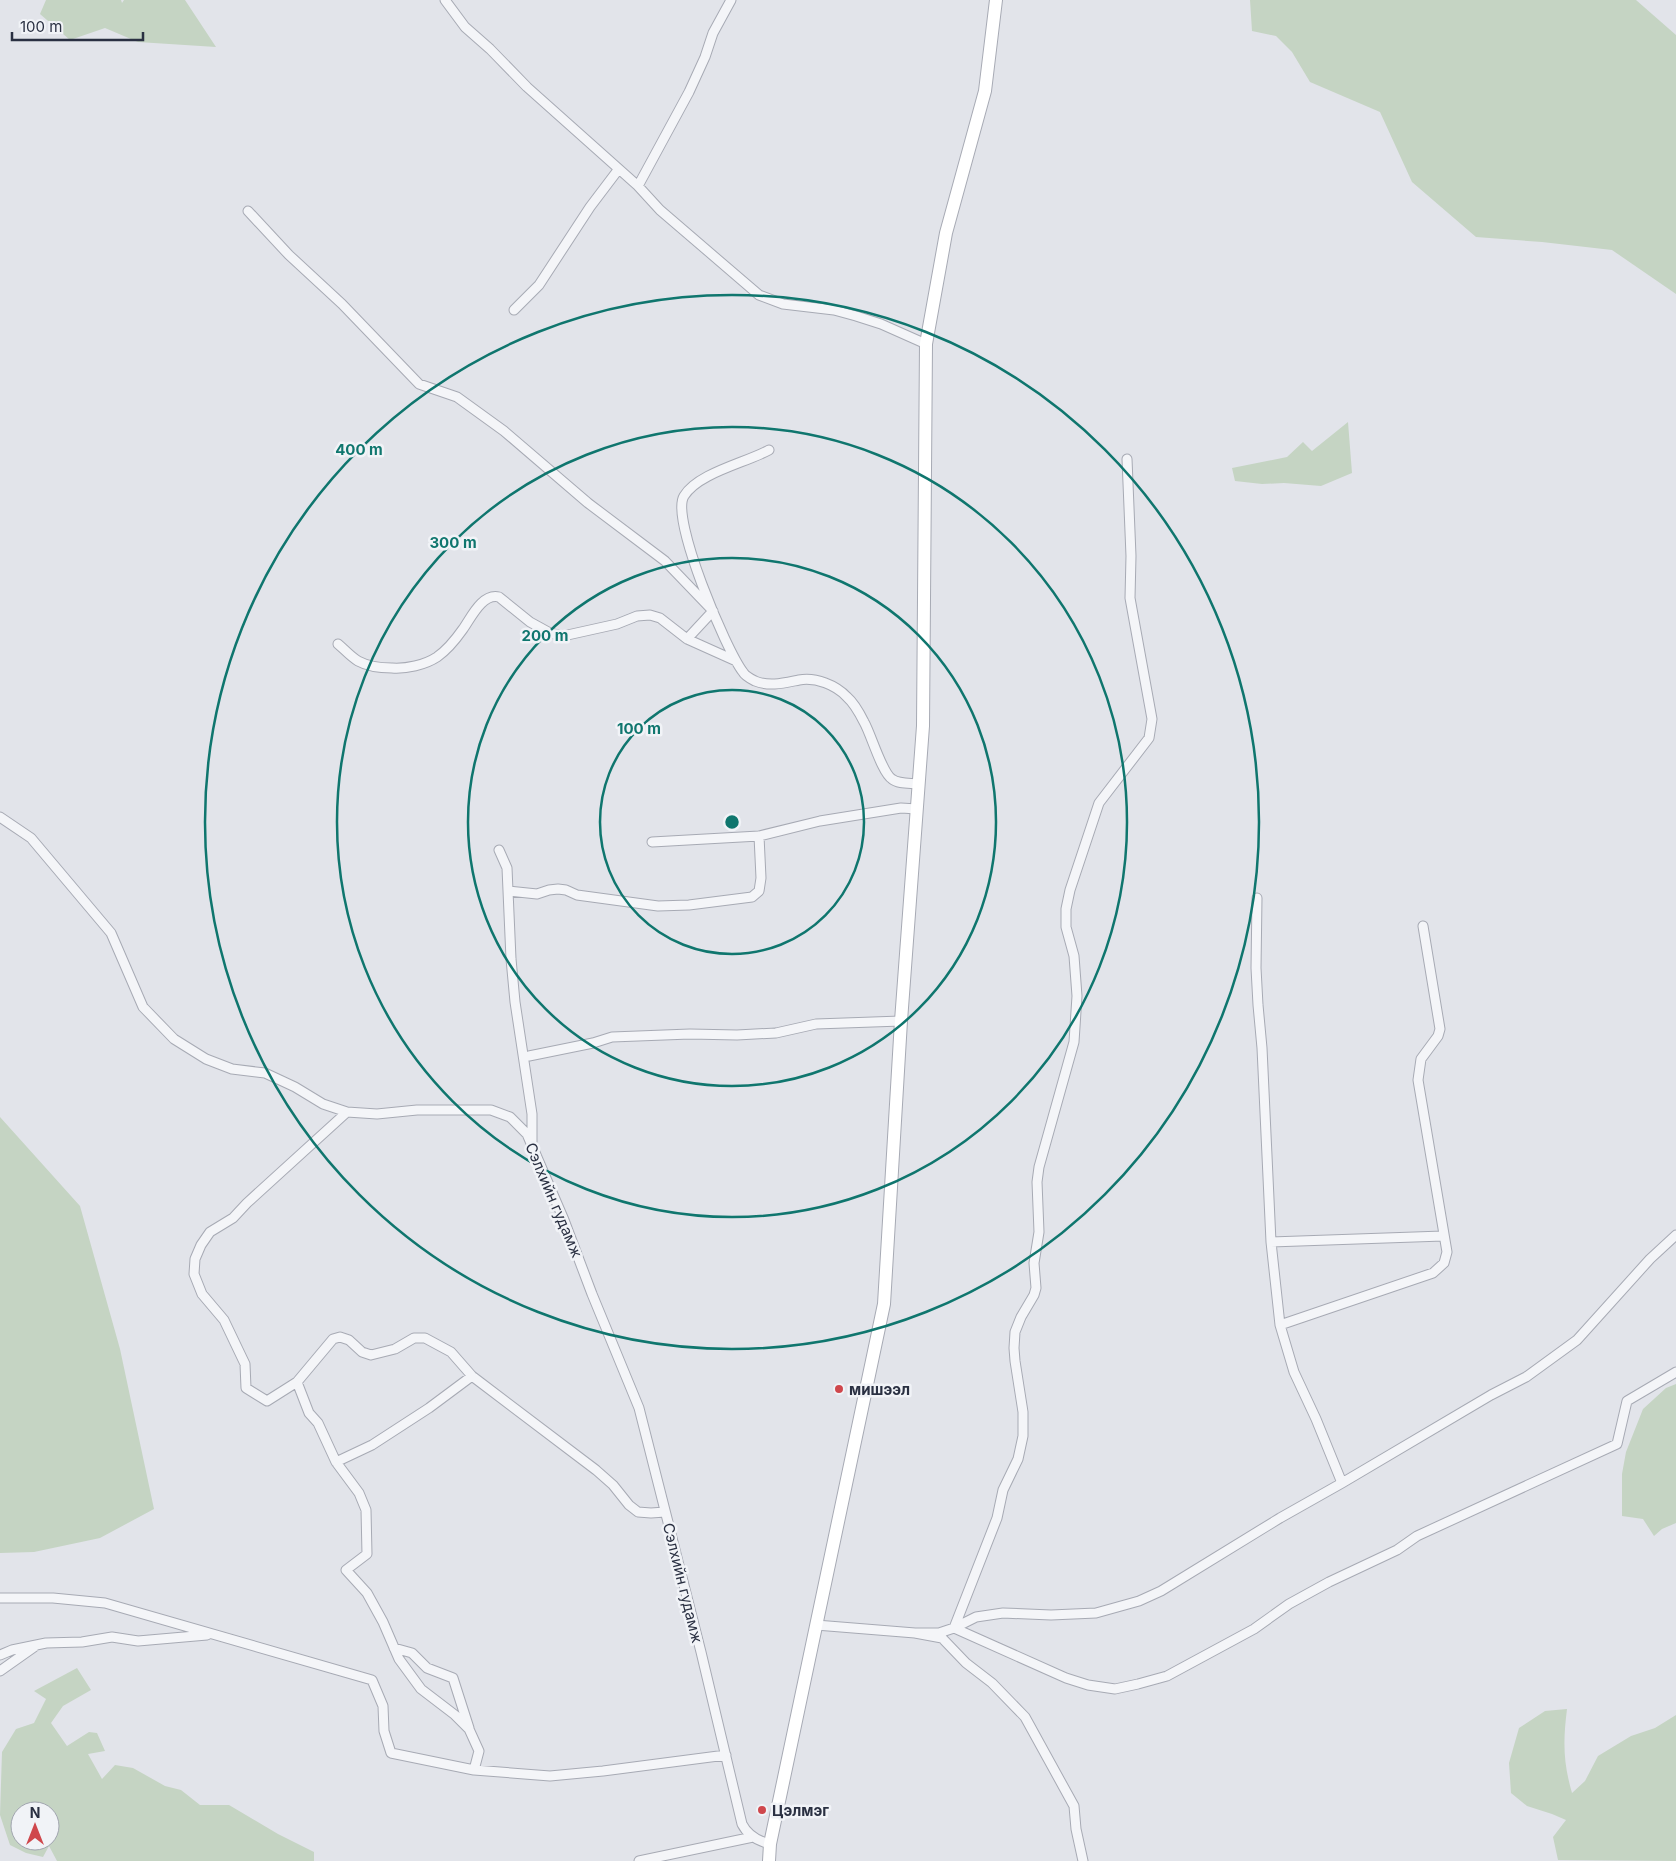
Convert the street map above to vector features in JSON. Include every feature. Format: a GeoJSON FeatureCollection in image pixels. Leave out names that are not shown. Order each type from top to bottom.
{"type":"FeatureCollection","features":[{"type":"Feature","properties":{"kind":"main road"},"geometry":{"type":"LineString","coordinates":[[769,1861],[770,1844],[884,1304],[901,1021],[923,726],[926,344],[946,234],[985,91],[996,0]]}},
{"type":"Feature","properties":{"kind":"street"},"geometry":{"type":"LineString","coordinates":[[445,0],[465,27],[618,170],[638,186],[660,210],[759,295],[782,304],[834,310],[856,316],[881,324],[926,344]]}},
{"type":"Feature","properties":{"kind":"street"},"geometry":{"type":"LineString","coordinates":[[638,186],[688,92],[705,57],[713,34],[731,0]]}},
{"type":"Feature","properties":{"kind":"street"},"geometry":{"type":"LineString","coordinates":[[514,310],[539,285],[590,207],[618,170]]}},
{"type":"Feature","properties":{"kind":"street"},"geometry":{"type":"LineString","coordinates":[[248,211],[419,384],[457,397],[504,431],[588,503],[665,561],[713,611]]}},
{"type":"Feature","properties":{"kind":"street"},"geometry":{"type":"LineString","coordinates":[[769,450],[757,457],[704,478],[692,486],[682,498],[687,538],[696,569],[713,611],[744,674],[755,681],[766,684],[784,684],[812,679],[832,686],[847,697],[864,722],[886,774],[896,781],[918,784]]}},
{"type":"Feature","properties":{"kind":"street"},"geometry":{"type":"LineString","coordinates":[[954,1628],[997,1518],[1004,1490],[1018,1458],[1023,1436],[1023,1412],[1015,1360],[1015,1332],[1036,1288],[1034,1263],[1039,1232],[1037,1182],[1039,1167],[1074,1042],[1077,996],[1074,956],[1066,927],[1066,909],[1100,803],[1150,738],[1152,730],[1152,719],[1130,598],[1131,556],[1127,458]]}},
{"type":"Feature","properties":{"kind":"street"},"geometry":{"type":"LineString","coordinates":[[338,644],[358,661],[377,668],[401,669],[426,663],[436,658],[450,645],[477,608],[488,598],[494,596],[499,597],[530,622],[563,636],[617,624],[637,616],[650,614],[660,618],[687,639],[736,661]]}},
{"type":"Feature","properties":{"kind":"street"},"geometry":{"type":"LineString","coordinates":[[687,639],[713,611]]}},
{"type":"Feature","properties":{"kind":"street"},"geometry":{"type":"LineString","coordinates":[[652,842],[759,836],[820,821],[901,808],[917,809]]}},
{"type":"Feature","properties":{"kind":"street","name":"Сэлхийн гудамж"},"geometry":{"type":"LineString","coordinates":[[0,817],[31,838],[110,933],[143,1007],[174,1039],[206,1060],[232,1068],[265,1073],[295,1087],[323,1104],[348,1112],[376,1114],[417,1110],[491,1110],[510,1118],[527,1134],[564,1220],[639,1408],[742,1824],[746,1832],[753,1837]]}},
{"type":"Feature","properties":{"kind":"street"},"geometry":{"type":"LineString","coordinates":[[508,891],[537,894],[549,890],[566,890],[577,895],[658,906],[688,905],[752,897],[759,890],[761,878],[759,836]]}},
{"type":"Feature","properties":{"kind":"street"},"geometry":{"type":"LineString","coordinates":[[499,850],[507,868],[511,959],[515,1002],[532,1114],[532,1145]]}},
{"type":"Feature","properties":{"kind":"street"},"geometry":{"type":"LineString","coordinates":[[1257,898],[1256,968],[1262,1048],[1270,1242],[1280,1325],[1294,1372],[1316,1419],[1342,1483]]}},
{"type":"Feature","properties":{"kind":"street"},"geometry":{"type":"LineString","coordinates":[[1280,1325],[1433,1273],[1444,1263],[1447,1252],[1418,1080],[1421,1059],[1438,1036],[1440,1029],[1423,926]]}},
{"type":"Feature","properties":{"kind":"street"},"geometry":{"type":"LineString","coordinates":[[529,1056],[612,1037],[776,1033],[816,1024],[901,1021]]}},
{"type":"Feature","properties":{"kind":"street"},"geometry":{"type":"LineString","coordinates":[[348,1112],[236,1215],[210,1232],[201,1245],[195,1259],[194,1274],[202,1294],[224,1320],[245,1364],[246,1388],[267,1401],[297,1382],[333,1339],[340,1337],[349,1340],[362,1352],[371,1354],[395,1348],[414,1338],[425,1338],[451,1352],[472,1376],[596,1470],[638,1512],[651,1514],[665,1512]]}},
{"type":"Feature","properties":{"kind":"street"},"geometry":{"type":"LineString","coordinates":[[816,1625],[915,1633],[939,1633],[976,1617],[1003,1613],[1051,1615],[1096,1613],[1139,1601],[1161,1591],[1280,1518],[1491,1395],[1526,1377],[1577,1340],[1650,1260],[1676,1235]]}},
{"type":"Feature","properties":{"kind":"street"},"geometry":{"type":"LineString","coordinates":[[1270,1242],[1443,1236]]}},
{"type":"Feature","properties":{"kind":"street"},"geometry":{"type":"LineString","coordinates":[[954,1628],[1066,1678],[1088,1685],[1115,1689],[1167,1676],[1254,1628],[1289,1604],[1397,1550],[1417,1536],[1616,1444],[1627,1401],[1676,1372]]}},
{"type":"Feature","properties":{"kind":"street"},"geometry":{"type":"LineString","coordinates":[[336,1462],[372,1445],[429,1408],[472,1376]]}},
{"type":"Feature","properties":{"kind":"street"},"geometry":{"type":"LineString","coordinates":[[297,1382],[309,1413],[318,1423],[336,1462],[359,1493],[366,1510],[367,1554],[346,1570],[367,1593],[383,1622],[399,1659],[421,1689],[455,1715],[469,1729]]}},
{"type":"Feature","properties":{"kind":"street"},"geometry":{"type":"LineString","coordinates":[[0,1598],[53,1598],[105,1603],[372,1680],[383,1706],[384,1731],[391,1753],[474,1770],[550,1776],[726,1755]]}},
{"type":"Feature","properties":{"kind":"street"},"geometry":{"type":"LineString","coordinates":[[915,1633],[942,1638],[966,1663],[992,1683],[1025,1717],[1074,1806],[1076,1829],[1083,1861]]}},
{"type":"Feature","properties":{"kind":"street"},"geometry":{"type":"LineString","coordinates":[[0,1655],[12,1650],[37,1645],[82,1642],[112,1637],[138,1641],[213,1634]]}},
{"type":"Feature","properties":{"kind":"street"},"geometry":{"type":"LineString","coordinates":[[0,1671],[37,1645]]}},
{"type":"Feature","properties":{"kind":"street"},"geometry":{"type":"LineString","coordinates":[[394,1648],[412,1653],[427,1668],[453,1678],[469,1729],[479,1751],[474,1770]]}},
{"type":"Feature","properties":{"kind":"street"},"geometry":{"type":"LineString","coordinates":[[639,1861],[753,1837],[770,1844]]}},
{"type":"Feature","properties":{"kind":"green space"},"geometry":{"type":"Polygon","coordinates":[[[46,0],[121,0],[122,3],[124,0],[185,0],[216,47],[138,42],[105,28],[70,40],[40,14],[46,0]]]}},
{"type":"Feature","properties":{"kind":"green space"},"geometry":{"type":"Polygon","coordinates":[[[1250,0],[1636,0],[1676,35],[1676,294],[1612,250],[1476,237],[1412,182],[1380,112],[1310,82],[1292,52],[1276,36],[1252,31],[1250,0]]]}},
{"type":"Feature","properties":{"kind":"green space"},"geometry":{"type":"Polygon","coordinates":[[[1348,422],[1352,473],[1321,486],[1235,481],[1232,468],[1287,457],[1303,442],[1312,451],[1348,422]]]}},
{"type":"Feature","properties":{"kind":"green space"},"geometry":{"type":"Polygon","coordinates":[[[0,1117],[80,1206],[120,1349],[154,1509],[100,1538],[34,1552],[0,1553],[0,1117]]]}},
{"type":"Feature","properties":{"kind":"green space"},"geometry":{"type":"Polygon","coordinates":[[[1676,1384],[1676,1523],[1662,1529],[1654,1536],[1643,1519],[1622,1516],[1622,1474],[1626,1452],[1643,1409],[1666,1388],[1676,1384]]]}},
{"type":"Feature","properties":{"kind":"green space"},"geometry":{"type":"Polygon","coordinates":[[[77,1668],[91,1690],[63,1706],[51,1723],[67,1746],[89,1732],[97,1733],[105,1751],[88,1754],[102,1779],[115,1765],[133,1768],[165,1786],[181,1790],[200,1805],[229,1805],[278,1834],[314,1852],[314,1861],[57,1861],[52,1851],[60,1851],[60,1801],[10,1801],[10,1845],[0,1815],[2,1752],[16,1729],[34,1723],[46,1699],[34,1691],[77,1668]]]}},
{"type":"Feature","properties":{"kind":"green space"},"geometry":{"type":"Polygon","coordinates":[[[1567,1709],[1565,1751],[1572,1793],[1585,1781],[1598,1756],[1631,1736],[1655,1728],[1676,1715],[1676,1861],[1558,1860],[1553,1837],[1566,1820],[1527,1806],[1511,1793],[1509,1763],[1519,1728],[1545,1711],[1567,1709]]]}},
{"type":"Feature","properties":{"kind":"green space"},"geometry":{"type":"Polygon","coordinates":[[[22,1851],[46,1851],[43,1857],[22,1851]]]}},
{"type":"Feature","properties":{"kind":"place","name":"мишээл"},"geometry":{"type":"Point","coordinates":[839,1389]}},
{"type":"Feature","properties":{"kind":"place","name":"Цэлмэг"},"geometry":{"type":"Point","coordinates":[762,1810]}}]}
